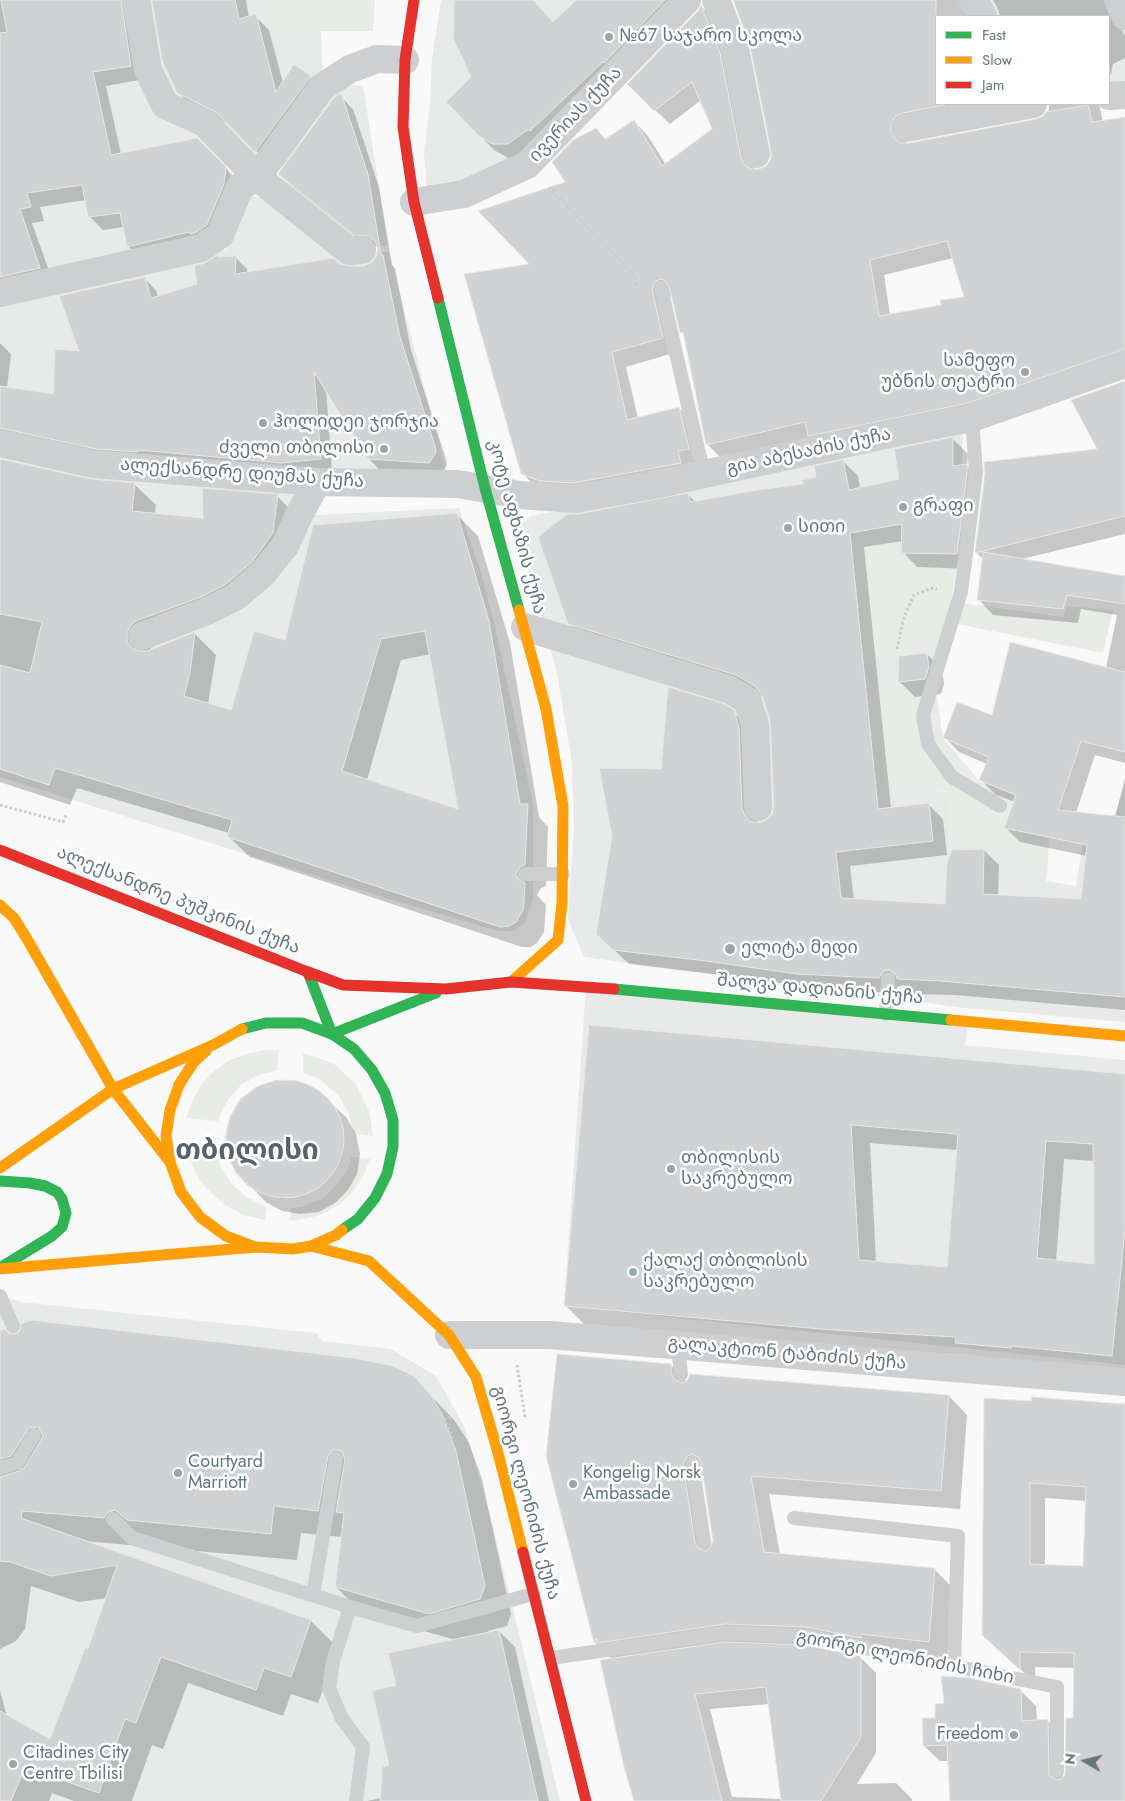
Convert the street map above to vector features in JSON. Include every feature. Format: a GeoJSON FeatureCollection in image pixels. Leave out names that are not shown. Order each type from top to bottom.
{"type":"FeatureCollection","features":[{"type":"Feature","properties":{"kind":"main road","name":"კოტე აფხაზის ქუჩა"},"geometry":{"type":"LineString","coordinates":[[414,0],[405,60],[403,127],[414,202],[485,488],[510,583],[525,627],[546,709],[563,806],[562,903],[558,940],[511,982]]}},
{"type":"Feature","properties":{"kind":"main road","name":"ალექსანდრე პუშკინის ქუჩა"},"geometry":{"type":"LineString","coordinates":[[0,850],[308,972],[332,1034]]}},
{"type":"Feature","properties":{"kind":"main road"},"geometry":{"type":"LineString","coordinates":[[0,905],[14,918],[27,939],[113,1089],[170,1162]]}},
{"type":"Feature","properties":{"kind":"main road"},"geometry":{"type":"LineString","coordinates":[[308,972],[343,985],[446,989],[511,982]]}},
{"type":"Feature","properties":{"kind":"main road","name":"შალვა დადიანის ქუჩა"},"geometry":{"type":"LineString","coordinates":[[511,982],[594,986],[1125,1036]]}},
{"type":"Feature","properties":{"kind":"main road"},"geometry":{"type":"LineString","coordinates":[[332,1034],[446,989]]}},
{"type":"Feature","properties":{"kind":"main road"},"geometry":{"type":"LineString","coordinates":[[0,1168],[113,1089],[212,1045],[238,1030],[266,1023],[302,1022],[332,1034],[354,1050],[377,1078],[385,1094],[392,1120],[393,1147],[387,1174],[375,1198],[358,1219],[336,1236],[311,1246],[293,1249],[256,1248],[0,1268]]}},
{"type":"Feature","properties":{"kind":"main road"},"geometry":{"type":"LineString","coordinates":[[212,1045],[193,1063],[179,1085],[170,1110],[166,1136],[170,1162],[182,1192],[200,1217],[226,1236],[256,1248]]}},
{"type":"Feature","properties":{"kind":"main road"},"geometry":{"type":"LineString","coordinates":[[0,1181],[45,1186],[57,1192],[62,1199],[66,1213],[62,1227],[52,1236],[0,1268]]}},
{"type":"Feature","properties":{"kind":"main road","name":"გიორგი ლეონიძის ქუჩა"},"geometry":{"type":"LineString","coordinates":[[311,1246],[369,1260],[450,1335],[476,1377],[551,1658],[586,1801]]}},
{"type":"Feature","properties":{"kind":"street"},"geometry":{"type":"LineString","coordinates":[[136,0],[148,70],[165,105],[206,122],[257,177],[349,250],[362,250]]}},
{"type":"Feature","properties":{"kind":"street","name":"ივერიას ქუჩა"},"geometry":{"type":"LineString","coordinates":[[414,202],[464,194],[527,165],[687,0]]}},
{"type":"Feature","properties":{"kind":"street"},"geometry":{"type":"LineString","coordinates":[[716,0],[735,49],[756,154]]}},
{"type":"Feature","properties":{"kind":"street"},"geometry":{"type":"LineString","coordinates":[[973,0],[982,15]]}},
{"type":"Feature","properties":{"kind":"street"},"geometry":{"type":"LineString","coordinates":[[1118,0],[1125,16]]}},
{"type":"Feature","properties":{"kind":"street"},"geometry":{"type":"LineString","coordinates":[[0,294],[201,248],[220,235],[240,188],[257,177],[322,87],[350,69],[377,59],[405,60]]}},
{"type":"Feature","properties":{"kind":"street"},"geometry":{"type":"LineString","coordinates":[[1110,96],[1125,95]]}},
{"type":"Feature","properties":{"kind":"street"},"geometry":{"type":"LineString","coordinates":[[906,128],[1028,105]]}},
{"type":"Feature","properties":{"kind":"street","name":"გია აბესაძის ქუჩა"},"geometry":{"type":"LineString","coordinates":[[485,488],[520,495],[575,499],[704,475],[972,418],[1125,364]]}},
{"type":"Feature","properties":{"kind":"street","name":"ალექსანდრე დიუმას ქუჩა"},"geometry":{"type":"LineString","coordinates":[[0,443],[94,464],[317,482],[458,484],[485,488]]}},
{"type":"Feature","properties":{"kind":"street"},"geometry":{"type":"LineString","coordinates":[[142,636],[207,611],[235,597],[263,574],[285,546],[317,482]]}},
{"type":"Feature","properties":{"kind":"street"},"geometry":{"type":"LineString","coordinates":[[525,627],[728,688],[747,700],[755,725],[758,808]]}},
{"type":"Feature","properties":{"kind":"street","name":"გალაკტიონ ტაბიძის ქუჩა"},"geometry":{"type":"LineString","coordinates":[[450,1335],[548,1335],[1125,1382]]}},
{"type":"Feature","properties":{"kind":"lane"},"geometry":{"type":"LineString","coordinates":[[661,288],[704,475]]}},
{"type":"Feature","properties":{"kind":"lane"},"geometry":{"type":"LineString","coordinates":[[972,418],[976,472],[961,592],[923,715],[928,744],[952,777],[1000,806]]}},
{"type":"Feature","properties":{"kind":"lane"},"geometry":{"type":"LineString","coordinates":[[525,874],[563,874]]}},
{"type":"Feature","properties":{"kind":"lane"},"geometry":{"type":"LineString","coordinates":[[886,1014],[888,979]]}},
{"type":"Feature","properties":{"kind":"lane"},"geometry":{"type":"LineString","coordinates":[[0,1296],[13,1326]]}},
{"type":"Feature","properties":{"kind":"lane"},"geometry":{"type":"LineString","coordinates":[[678,1346],[681,1374]]}},
{"type":"Feature","properties":{"kind":"lane"},"geometry":{"type":"LineString","coordinates":[[0,1468],[17,1463],[34,1435]]}},
{"type":"Feature","properties":{"kind":"lane"},"geometry":{"type":"LineString","coordinates":[[313,1595],[336,1458]]}},
{"type":"Feature","properties":{"kind":"lane"},"geometry":{"type":"LineString","coordinates":[[692,1463],[704,1542]]}},
{"type":"Feature","properties":{"kind":"lane"},"geometry":{"type":"LineString","coordinates":[[794,1518],[958,1536],[954,1665]]}},
{"type":"Feature","properties":{"kind":"lane"},"geometry":{"type":"LineString","coordinates":[[113,1519],[132,1538],[350,1607],[417,1626],[533,1594]]}},
{"type":"Feature","properties":{"kind":"lane"},"geometry":{"type":"LineString","coordinates":[[350,1607],[333,1661],[329,1688],[341,1717],[363,1747],[356,1801]]}},
{"type":"Feature","properties":{"kind":"lane","name":"გიორგი ლეონიძის ჩიხი"},"geometry":{"type":"LineString","coordinates":[[551,1658],[725,1633],[806,1636],[1057,1687],[1057,1771]]}},
{"type":"Feature","properties":{"kind":"path"},"geometry":{"type":"LineString","coordinates":[[527,165],[633,274],[639,291]]}},
{"type":"Feature","properties":{"kind":"path"},"geometry":{"type":"LineString","coordinates":[[897,650],[904,617],[914,595],[932,588],[961,592]]}},
{"type":"Feature","properties":{"kind":"path"},"geometry":{"type":"LineString","coordinates":[[0,805],[63,822],[66,815]]}},
{"type":"Feature","properties":{"kind":"path"},"geometry":{"type":"LineString","coordinates":[[517,1370],[525,1418]]}},
{"type":"Feature","properties":{"kind":"path"},"geometry":{"type":"LineString","coordinates":[[451,1417],[445,1419],[454,1442]]}},
{"type":"Feature","properties":{"kind":"shaded area"},"geometry":{"type":"Polygon","coordinates":[[[0,0],[128,0],[141,76],[223,151],[231,181],[224,221],[203,238],[0,290],[0,0]]]}},
{"type":"Feature","properties":{"kind":"shaded area"},"geometry":{"type":"Polygon","coordinates":[[[146,0],[270,0],[280,41],[321,31],[323,75],[258,165],[239,149],[215,106],[196,101],[172,100],[163,88],[146,0]]]}},
{"type":"Feature","properties":{"kind":"shaded area"},"geometry":{"type":"Polygon","coordinates":[[[270,0],[375,0],[373,31],[321,31],[279,42],[270,0]]]}},
{"type":"Feature","properties":{"kind":"shaded area"},"geometry":{"type":"Polygon","coordinates":[[[441,0],[680,0],[521,153],[465,181],[427,188],[424,153],[430,103],[432,59],[441,0]]]}},
{"type":"Feature","properties":{"kind":"shaded area"},"geometry":{"type":"Polygon","coordinates":[[[977,0],[1111,0],[1125,31],[1125,87],[1110,87],[1110,15],[987,15],[977,0]]]}},
{"type":"Feature","properties":{"kind":"shaded area"},"geometry":{"type":"Polygon","coordinates":[[[363,85],[388,245],[352,248],[287,191],[279,158],[336,86],[363,85]]]}},
{"type":"Feature","properties":{"kind":"shaded area"},"geometry":{"type":"Polygon","coordinates":[[[251,195],[293,208],[346,255],[389,252],[447,473],[320,475],[102,456],[0,439],[0,307],[99,277],[226,250],[251,195]]]}},
{"type":"Feature","properties":{"kind":"shaded area"},"geometry":{"type":"Polygon","coordinates":[[[963,429],[958,559],[897,565],[852,545],[939,644],[924,687],[851,694],[857,739],[882,739],[885,789],[951,792],[950,845],[985,845],[1048,865],[1046,881],[1076,886],[1087,817],[1112,824],[1125,785],[1125,1022],[965,1008],[584,957],[568,919],[574,826],[572,763],[557,673],[536,596],[515,530],[531,516],[635,496],[657,606],[681,603],[659,492],[963,429]]]}},
{"type":"Feature","properties":{"kind":"shaded area"},"geometry":{"type":"Polygon","coordinates":[[[0,449],[285,484],[314,515],[459,508],[482,576],[496,631],[533,804],[533,900],[524,924],[513,931],[498,931],[389,899],[0,777],[0,449]]]}},
{"type":"Feature","properties":{"kind":"shaded area"},"geometry":{"type":"Polygon","coordinates":[[[896,541],[898,565],[958,559],[948,622],[939,644],[870,660],[852,544],[896,541]]]}},
{"type":"Feature","properties":{"kind":"shaded area"},"geometry":{"type":"Polygon","coordinates":[[[962,603],[1063,617],[1067,606],[1113,610],[1103,653],[957,624],[962,603]]]}},
{"type":"Feature","properties":{"kind":"shaded area"},"geometry":{"type":"Polygon","coordinates":[[[932,663],[943,738],[980,782],[1016,795],[1004,828],[1049,837],[1048,865],[985,845],[950,845],[951,792],[885,789],[882,739],[857,739],[851,694],[924,687],[932,663]]]}},
{"type":"Feature","properties":{"kind":"shaded area"},"geometry":{"type":"Polygon","coordinates":[[[586,987],[968,1022],[965,1045],[1125,1060],[1125,1365],[564,1306],[586,987]]]}},
{"type":"Feature","properties":{"kind":"shaded area"},"geometry":{"type":"Polygon","coordinates":[[[265,1050],[279,1050],[277,1071],[254,1077],[241,1085],[230,1097],[218,1121],[186,1118],[201,1085],[212,1073],[228,1061],[246,1054],[265,1050]]]}},
{"type":"Feature","properties":{"kind":"shaded area"},"geometry":{"type":"Polygon","coordinates":[[[303,1053],[333,1063],[355,1083],[369,1111],[373,1136],[353,1133],[349,1114],[339,1096],[319,1079],[303,1073],[303,1053]]]}},
{"type":"Feature","properties":{"kind":"shaded area"},"geometry":{"type":"Polygon","coordinates":[[[275,1080],[296,1080],[314,1087],[330,1100],[340,1117],[344,1137],[342,1158],[333,1174],[319,1187],[302,1196],[283,1199],[265,1195],[248,1186],[235,1172],[228,1155],[225,1136],[230,1116],[240,1099],[256,1087],[275,1080]],[[287,1118],[274,1121],[265,1131],[264,1145],[267,1151],[279,1159],[293,1158],[298,1154],[304,1142],[302,1129],[298,1124],[287,1118]]]}},
{"type":"Feature","properties":{"kind":"shaded area"},"geometry":{"type":"Polygon","coordinates":[[[187,1143],[216,1146],[220,1164],[230,1182],[246,1197],[267,1207],[265,1220],[243,1215],[222,1203],[201,1183],[192,1165],[187,1143]]]}},
{"type":"Feature","properties":{"kind":"shaded area"},"geometry":{"type":"Polygon","coordinates":[[[351,1157],[370,1159],[363,1176],[353,1192],[327,1212],[310,1218],[290,1221],[291,1208],[302,1207],[323,1198],[337,1185],[348,1169],[351,1157]]]}},
{"type":"Feature","properties":{"kind":"shaded area"},"geometry":{"type":"Polygon","coordinates":[[[0,1296],[21,1302],[316,1333],[322,1341],[391,1349],[436,1376],[465,1428],[493,1527],[560,1801],[0,1801],[0,1296]]]}},
{"type":"Feature","properties":{"kind":"building"},"geometry":{"type":"Polygon","coordinates":[[[1,0],[121,0],[131,66],[93,72],[111,155],[197,138],[226,167],[224,184],[207,225],[195,233],[190,234],[189,232],[127,247],[120,213],[88,217],[82,185],[27,193],[31,207],[20,209],[40,268],[0,277],[0,33],[7,32],[1,0]]]}},
{"type":"Feature","properties":{"kind":"building"},"geometry":{"type":"Polygon","coordinates":[[[152,0],[235,0],[239,19],[256,14],[276,92],[294,64],[311,76],[255,152],[216,112],[177,93],[162,60],[152,0]]]}},
{"type":"Feature","properties":{"kind":"building"},"geometry":{"type":"Polygon","coordinates":[[[454,0],[533,0],[553,22],[576,0],[665,0],[604,63],[530,131],[529,129],[508,144],[492,144],[478,135],[446,102],[471,77],[453,38],[454,0]]]}},
{"type":"Feature","properties":{"kind":"building"},"geometry":{"type":"Polygon","coordinates":[[[733,0],[936,0],[935,105],[945,105],[896,116],[891,123],[891,131],[895,139],[901,143],[1036,119],[1043,116],[1046,112],[1088,105],[1092,122],[1125,117],[1125,349],[968,403],[808,436],[805,422],[706,445],[683,332],[680,333],[669,286],[664,280],[660,279],[655,282],[652,289],[663,338],[612,352],[627,420],[679,407],[689,449],[678,451],[681,463],[574,483],[540,481],[521,474],[464,274],[529,264],[478,211],[565,182],[552,162],[573,140],[596,128],[605,139],[634,120],[662,166],[712,129],[692,82],[654,111],[627,84],[698,11],[701,5],[720,53],[741,158],[744,164],[751,169],[759,169],[766,166],[771,159],[750,46],[733,0]],[[947,241],[870,260],[879,316],[941,305],[940,300],[964,297],[947,241]]]}},
{"type":"Feature","properties":{"kind":"building"},"geometry":{"type":"Polygon","coordinates":[[[339,94],[342,96],[368,174],[381,255],[383,255],[400,337],[435,446],[436,453],[429,463],[368,459],[314,372],[321,459],[281,463],[138,450],[138,452],[96,449],[0,428],[0,386],[53,394],[55,349],[79,351],[59,296],[145,277],[151,298],[197,284],[194,266],[205,263],[218,255],[218,257],[236,256],[235,274],[333,258],[340,264],[350,266],[363,266],[371,263],[376,257],[378,249],[375,241],[368,236],[354,235],[278,174],[333,99],[339,94]]]}},
{"type":"Feature","properties":{"kind":"building"},"geometry":{"type":"Polygon","coordinates":[[[1125,381],[1125,516],[975,553],[985,473],[984,462],[1097,449],[1071,400],[1125,381]]]}},
{"type":"Feature","properties":{"kind":"building"},"geometry":{"type":"Polygon","coordinates":[[[953,437],[953,466],[967,464],[957,554],[901,553],[902,524],[850,533],[878,809],[929,803],[933,841],[836,852],[841,898],[945,904],[947,862],[952,850],[984,849],[983,894],[1081,899],[1087,845],[1004,828],[1016,795],[979,780],[989,757],[943,738],[957,702],[992,715],[1010,642],[1125,672],[1125,752],[1081,741],[1058,810],[1125,817],[1125,997],[897,979],[896,975],[889,970],[884,971],[879,978],[797,974],[613,950],[596,934],[612,836],[599,768],[661,769],[668,687],[722,703],[734,710],[739,728],[742,808],[750,821],[759,823],[772,815],[774,807],[770,720],[762,695],[755,686],[736,675],[568,624],[538,537],[567,514],[578,514],[688,493],[690,502],[803,484],[802,480],[816,477],[814,466],[843,460],[849,490],[899,479],[894,449],[953,437]]]}},
{"type":"Feature","properties":{"kind":"building"},"geometry":{"type":"Polygon","coordinates":[[[0,459],[91,479],[135,483],[132,511],[203,518],[202,488],[278,494],[273,533],[252,562],[226,584],[201,597],[136,621],[130,626],[127,633],[127,641],[132,648],[148,651],[195,632],[190,673],[184,696],[231,710],[254,631],[285,640],[313,525],[457,513],[489,621],[520,804],[528,804],[525,865],[520,867],[516,874],[518,879],[525,883],[523,910],[516,922],[509,926],[500,927],[227,837],[232,820],[55,768],[49,785],[0,769],[0,665],[30,673],[42,622],[0,614],[0,459]],[[425,631],[381,639],[342,771],[458,809],[425,631]]]}},
{"type":"Feature","properties":{"kind":"building"},"geometry":{"type":"Polygon","coordinates":[[[983,552],[1125,576],[1125,604],[1067,595],[1063,609],[977,600],[983,552]]]}},
{"type":"Feature","properties":{"kind":"building"},"geometry":{"type":"Polygon","coordinates":[[[927,653],[929,667],[925,679],[898,682],[899,656],[927,653]]]}},
{"type":"Feature","properties":{"kind":"building"},"geometry":{"type":"Polygon","coordinates":[[[589,1025],[1125,1074],[1125,1230],[1112,1356],[1011,1346],[1011,1348],[955,1343],[956,1337],[832,1330],[564,1306],[589,1025]],[[851,1125],[859,1260],[947,1267],[958,1134],[851,1125]],[[1046,1141],[1037,1258],[1094,1264],[1093,1144],[1046,1141]]]}},
{"type":"Feature","properties":{"kind":"building"},"geometry":{"type":"Polygon","coordinates":[[[285,1080],[308,1084],[327,1097],[340,1116],[344,1139],[340,1162],[327,1181],[308,1194],[285,1198],[262,1194],[243,1181],[230,1162],[226,1139],[230,1116],[243,1097],[262,1084],[285,1080]]]}},
{"type":"Feature","properties":{"kind":"building","name":"Courtyard Marriott"},"geometry":{"type":"Polygon","coordinates":[[[31,1320],[354,1358],[393,1366],[414,1376],[429,1393],[442,1414],[456,1451],[485,1586],[480,1599],[429,1614],[335,1587],[344,1513],[336,1512],[345,1459],[342,1452],[338,1450],[333,1450],[328,1456],[318,1511],[274,1506],[271,1534],[127,1520],[115,1510],[107,1513],[104,1518],[22,1511],[21,1518],[311,1620],[291,1677],[264,1668],[256,1690],[161,1657],[136,1723],[125,1719],[99,1793],[25,1767],[11,1801],[0,1801],[0,1711],[50,1739],[85,1648],[88,1648],[117,1565],[51,1576],[10,1562],[0,1561],[0,1477],[24,1468],[43,1435],[38,1427],[29,1428],[11,1456],[0,1459],[0,1331],[5,1329],[8,1333],[16,1334],[20,1331],[21,1324],[31,1320]]]}},
{"type":"Feature","properties":{"kind":"building"},"geometry":{"type":"Polygon","coordinates":[[[557,1354],[671,1364],[671,1373],[674,1379],[681,1383],[687,1381],[690,1374],[949,1395],[941,1491],[751,1476],[764,1552],[935,1568],[929,1642],[861,1634],[861,1638],[806,1627],[725,1624],[597,1643],[596,1638],[594,1643],[546,1456],[557,1354]],[[691,1454],[686,1457],[683,1464],[695,1543],[698,1548],[705,1551],[710,1548],[713,1541],[701,1462],[698,1457],[691,1454]]]}},
{"type":"Feature","properties":{"kind":"building"},"geometry":{"type":"Polygon","coordinates":[[[1032,1397],[1125,1404],[1125,1801],[950,1801],[947,1745],[923,1746],[922,1718],[935,1718],[935,1704],[944,1703],[941,1676],[970,1678],[1021,1689],[1022,1721],[1048,1719],[1049,1775],[1057,1780],[1065,1775],[1066,1718],[1073,1718],[1074,1653],[1020,1652],[1020,1670],[982,1635],[984,1398],[1031,1401],[1032,1397]],[[1030,1483],[1030,1564],[1083,1566],[1086,1487],[1030,1483]]]}},
{"type":"Feature","properties":{"kind":"building"},"geometry":{"type":"Polygon","coordinates":[[[499,1630],[538,1801],[380,1801],[382,1767],[389,1765],[372,1691],[396,1685],[388,1653],[499,1630]]]}},
{"type":"Feature","properties":{"kind":"building"},"geometry":{"type":"Polygon","coordinates":[[[725,1642],[805,1645],[861,1656],[861,1737],[821,1801],[781,1801],[766,1687],[695,1694],[722,1801],[634,1801],[624,1767],[600,1660],[725,1642]]]}},
{"type":"Feature","properties":{"kind":"traffic: fast"},"geometry":{"type":"LineString","coordinates":[[438,298],[485,488],[519,610]]}},
{"type":"Feature","properties":{"kind":"traffic: fast"},"geometry":{"type":"LineString","coordinates":[[309,975],[332,1034]]}},
{"type":"Feature","properties":{"kind":"traffic: fast"},"geometry":{"type":"LineString","coordinates":[[614,989],[951,1020]]}},
{"type":"Feature","properties":{"kind":"traffic: fast"},"geometry":{"type":"LineString","coordinates":[[332,1034],[436,993]]}},
{"type":"Feature","properties":{"kind":"traffic: fast"},"geometry":{"type":"LineString","coordinates":[[242,1029],[266,1023],[302,1023],[332,1034],[354,1049],[372,1070],[385,1093],[393,1120],[393,1147],[387,1174],[375,1198],[358,1219],[342,1230]]}},
{"type":"Feature","properties":{"kind":"traffic: fast"},"geometry":{"type":"LineString","coordinates":[[0,1181],[45,1186],[57,1192],[62,1199],[66,1213],[62,1227],[52,1236],[3,1266]]}},
{"type":"Feature","properties":{"kind":"traffic: slow"},"geometry":{"type":"LineString","coordinates":[[511,982],[558,940],[562,903],[563,806],[546,709],[519,610]]}},
{"type":"Feature","properties":{"kind":"traffic: slow"},"geometry":{"type":"LineString","coordinates":[[0,905],[14,918],[27,939],[113,1089],[170,1162]]}},
{"type":"Feature","properties":{"kind":"traffic: slow"},"geometry":{"type":"LineString","coordinates":[[951,1020],[1125,1036]]}},
{"type":"Feature","properties":{"kind":"traffic: slow"},"geometry":{"type":"LineString","coordinates":[[0,1168],[113,1089],[213,1045],[242,1029]]}},
{"type":"Feature","properties":{"kind":"traffic: slow"},"geometry":{"type":"LineString","coordinates":[[206,1051],[193,1063],[179,1085],[170,1110],[166,1136],[170,1162],[181,1192],[200,1217],[226,1236],[252,1246]]}},
{"type":"Feature","properties":{"kind":"traffic: slow"},"geometry":{"type":"LineString","coordinates":[[0,1269],[256,1247],[293,1249],[311,1246],[336,1235],[342,1230]]}},
{"type":"Feature","properties":{"kind":"traffic: slow"},"geometry":{"type":"LineString","coordinates":[[311,1246],[369,1261],[449,1335],[476,1377],[498,1453],[523,1552]]}},
{"type":"Feature","properties":{"kind":"traffic: jam"},"geometry":{"type":"LineString","coordinates":[[414,0],[405,60],[403,127],[414,202],[438,298]]}},
{"type":"Feature","properties":{"kind":"traffic: jam"},"geometry":{"type":"LineString","coordinates":[[0,850],[308,972],[309,975]]}},
{"type":"Feature","properties":{"kind":"traffic: jam"},"geometry":{"type":"LineString","coordinates":[[308,972],[343,985],[446,989],[511,982],[614,989]]}},
{"type":"Feature","properties":{"kind":"traffic: jam"},"geometry":{"type":"LineString","coordinates":[[523,1552],[586,1801]]}},
{"type":"Feature","properties":{"kind":"place","name":"№67 საჯარო სკოლა"},"geometry":{"type":"Point","coordinates":[609,37]}},
{"type":"Feature","properties":{"kind":"place","name":"სამეფო უბნის თეატრი"},"geometry":{"type":"Point","coordinates":[1025,372]}},
{"type":"Feature","properties":{"kind":"place","name":"ჰოლიდეი ჯორჯია"},"geometry":{"type":"Point","coordinates":[263,423]}},
{"type":"Feature","properties":{"kind":"place","name":"ძველი თბილისი"},"geometry":{"type":"Point","coordinates":[384,449]}},
{"type":"Feature","properties":{"kind":"place","name":"გრაფი"},"geometry":{"type":"Point","coordinates":[903,507]}},
{"type":"Feature","properties":{"kind":"place","name":"სითი"},"geometry":{"type":"Point","coordinates":[788,528]}},
{"type":"Feature","properties":{"kind":"place","name":"ელიტა მედი"},"geometry":{"type":"Point","coordinates":[730,949]}},
{"type":"Feature","properties":{"kind":"place","name":"თბილისის საკრებულო"},"geometry":{"type":"Point","coordinates":[671,1169]}},
{"type":"Feature","properties":{"kind":"place","name":"ქალაქ თბილისის საკრებულო"},"geometry":{"type":"Point","coordinates":[633,1272]}},
{"type":"Feature","properties":{"kind":"place","name":"Courtyard Marriott"},"geometry":{"type":"Point","coordinates":[178,1473]}},
{"type":"Feature","properties":{"kind":"place","name":"Kongelig Norsk Ambassade"},"geometry":{"type":"Point","coordinates":[573,1484]}},
{"type":"Feature","properties":{"kind":"place","name":"Freedom"},"geometry":{"type":"Point","coordinates":[1014,1735]}},
{"type":"Feature","properties":{"kind":"place","name":"Citadines City Centre Tbilisi"},"geometry":{"type":"Point","coordinates":[13,1764]}},
{"type":"Feature","properties":{"kind":"district","name":"თბილისი"},"geometry":{"type":"Point","coordinates":[247,1152]}}]}
